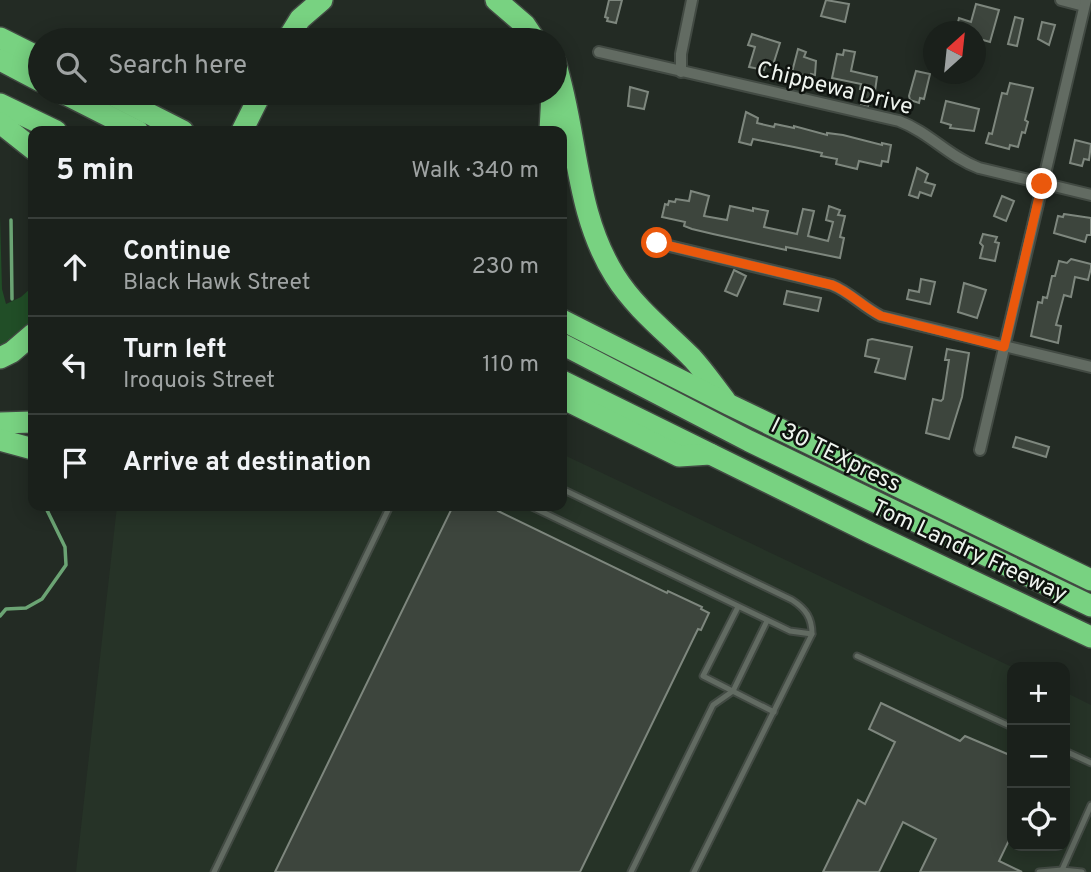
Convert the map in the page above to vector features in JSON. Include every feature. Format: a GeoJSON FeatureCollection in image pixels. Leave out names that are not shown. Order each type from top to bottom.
{"type":"FeatureCollection","features":[{"type":"Feature","properties":{"kind":"highway"},"geometry":{"type":"LineString","coordinates":[[496,0],[526,28]]}},
{"type":"Feature","properties":{"kind":"highway"},"geometry":{"type":"LineString","coordinates":[[516,0],[539,28]]}},
{"type":"Feature","properties":{"kind":"highway"},"geometry":{"type":"LineString","coordinates":[[279,28],[309,2]]}},
{"type":"Feature","properties":{"kind":"highway"},"geometry":{"type":"LineString","coordinates":[[293,28],[309,2]]}},
{"type":"Feature","properties":{"kind":"highway"},"geometry":{"type":"LineString","coordinates":[[0,38],[28,52]]}},
{"type":"Feature","properties":{"kind":"highway"},"geometry":{"type":"LineString","coordinates":[[0,60],[28,75]]}},
{"type":"Feature","properties":{"kind":"highway"},"geometry":{"type":"LineString","coordinates":[[0,104],[46,126]]}},
{"type":"Feature","properties":{"kind":"highway"},"geometry":{"type":"LineString","coordinates":[[87,105],[128,126]]}},
{"type":"Feature","properties":{"kind":"highway"},"geometry":{"type":"LineString","coordinates":[[132,105],[173,126]]}},
{"type":"Feature","properties":{"kind":"highway"},"geometry":{"type":"LineString","coordinates":[[230,126],[240,105]]}},
{"type":"Feature","properties":{"kind":"highway"},"geometry":{"type":"LineString","coordinates":[[244,126],[255,105]]}},
{"type":"Feature","properties":{"kind":"highway"},"geometry":{"type":"LineString","coordinates":[[550,126],[551,105]]}},
{"type":"Feature","properties":{"kind":"highway"},"geometry":{"type":"LineString","coordinates":[[566,105],[581,193],[600,247],[616,278],[638,305],[693,359],[729,404]]}},
{"type":"Feature","properties":{"kind":"highway"},"geometry":{"type":"LineString","coordinates":[[0,123],[28,145]]}},
{"type":"Feature","properties":{"kind":"highway","name":"Tom Landry Freeway"},"geometry":{"type":"LineString","coordinates":[[567,323],[1091,580]]}},
{"type":"Feature","properties":{"kind":"highway"},"geometry":{"type":"LineString","coordinates":[[0,358],[28,338]]}},
{"type":"Feature","properties":{"kind":"highway","name":"I 30 TEXpress"},"geometry":{"type":"LineString","coordinates":[[567,347],[749,442],[1091,606]]}},
{"type":"Feature","properties":{"kind":"highway","name":"Tom Landry Freeway"},"geometry":{"type":"LineString","coordinates":[[567,383],[871,533],[1091,637]]}},
{"type":"Feature","properties":{"kind":"highway"},"geometry":{"type":"LineString","coordinates":[[567,400],[679,456],[712,454]]}},
{"type":"Feature","properties":{"kind":"highway"},"geometry":{"type":"LineString","coordinates":[[0,410],[28,408]]}},
{"type":"Feature","properties":{"kind":"highway"},"geometry":{"type":"LineString","coordinates":[[0,423],[28,422]]}},
{"type":"Feature","properties":{"kind":"highway"},"geometry":{"type":"LineString","coordinates":[[0,440],[28,448]]}},
{"type":"Feature","properties":{"kind":"street"},"geometry":{"type":"LineString","coordinates":[[681,72],[681,54],[692,0]]}},
{"type":"Feature","properties":{"kind":"street"},"geometry":{"type":"LineString","coordinates":[[980,450],[1085,3],[1061,0]]}},
{"type":"Feature","properties":{"kind":"street","name":"Chippewa Drive"},"geometry":{"type":"LineString","coordinates":[[599,52],[899,121],[920,131],[963,162],[1091,195]]}},
{"type":"Feature","properties":{"kind":"street"},"geometry":{"type":"LineString","coordinates":[[657,243],[832,285],[845,290],[867,309],[881,316],[1091,367]]}},
{"type":"Feature","properties":{"kind":"lane"},"geometry":{"type":"LineString","coordinates":[[567,491],[792,600],[808,613],[812,624],[812,635],[694,872]]}},
{"type":"Feature","properties":{"kind":"lane"},"geometry":{"type":"LineString","coordinates":[[214,872],[388,511]]}},
{"type":"Feature","properties":{"kind":"lane"},"geometry":{"type":"LineString","coordinates":[[540,511],[790,632],[812,635]]}},
{"type":"Feature","properties":{"kind":"lane"},"geometry":{"type":"LineString","coordinates":[[738,607],[703,676],[774,712]]}},
{"type":"Feature","properties":{"kind":"lane"},"geometry":{"type":"LineString","coordinates":[[631,872],[713,705],[733,691],[767,621]]}},
{"type":"Feature","properties":{"kind":"lane"},"geometry":{"type":"LineString","coordinates":[[857,656],[1008,725]]}},
{"type":"Feature","properties":{"kind":"lane"},"geometry":{"type":"LineString","coordinates":[[1070,754],[1091,764]]}},
{"type":"Feature","properties":{"kind":"lane"},"geometry":{"type":"LineString","coordinates":[[1062,870],[1091,805]]}},
{"type":"Feature","properties":{"kind":"lane"},"geometry":{"type":"LineString","coordinates":[[1039,872],[1082,872]]}},
{"type":"Feature","properties":{"kind":"shaded area"},"geometry":{"type":"Polygon","coordinates":[[[567,456],[1007,665],[1007,851],[1070,851],[1070,694],[1091,705],[1091,872],[76,872],[116,511],[567,511],[567,456]]]}},
{"type":"Feature","properties":{"kind":"green space"},"geometry":{"type":"Polygon","coordinates":[[[0,216],[2,289],[6,304],[28,291],[28,329],[0,351],[0,216]]]}},
{"type":"Feature","properties":{"kind":"building"},"geometry":{"type":"Polygon","coordinates":[[[609,0],[622,0],[616,23],[607,21],[608,18],[605,17],[609,0]]]}},
{"type":"Feature","properties":{"kind":"building"},"geometry":{"type":"Polygon","coordinates":[[[826,0],[849,4],[845,22],[821,16],[826,0]]]}},
{"type":"Feature","properties":{"kind":"building"},"geometry":{"type":"Polygon","coordinates":[[[976,4],[999,10],[990,42],[986,41],[986,21],[971,21],[976,4]]]}},
{"type":"Feature","properties":{"kind":"building"},"geometry":{"type":"Polygon","coordinates":[[[1015,17],[1023,19],[1017,46],[1008,44],[1015,17]]]}},
{"type":"Feature","properties":{"kind":"building"},"geometry":{"type":"Polygon","coordinates":[[[1042,22],[1055,25],[1049,45],[1038,39],[1042,22]]]}},
{"type":"Feature","properties":{"kind":"building"},"geometry":{"type":"Polygon","coordinates":[[[752,34],[780,43],[773,65],[766,63],[764,70],[749,67],[755,47],[748,45],[752,34]]]}},
{"type":"Feature","properties":{"kind":"building"},"geometry":{"type":"Polygon","coordinates":[[[798,49],[806,52],[804,57],[816,61],[815,75],[811,74],[810,77],[792,72],[798,49]]]}},
{"type":"Feature","properties":{"kind":"building"},"geometry":{"type":"Polygon","coordinates":[[[844,50],[855,52],[851,71],[877,77],[875,91],[871,91],[868,106],[861,104],[861,84],[832,78],[837,54],[843,55],[844,50]]]}},
{"type":"Feature","properties":{"kind":"building"},"geometry":{"type":"Polygon","coordinates":[[[916,71],[923,72],[923,84],[928,84],[924,99],[920,98],[919,103],[910,100],[916,71]]]}},
{"type":"Feature","properties":{"kind":"building"},"geometry":{"type":"Polygon","coordinates":[[[1010,83],[1033,88],[1025,120],[1028,122],[1025,133],[1022,132],[1018,147],[1010,145],[1009,149],[986,143],[989,133],[992,134],[1002,93],[1007,94],[1010,83]]]}},
{"type":"Feature","properties":{"kind":"building"},"geometry":{"type":"Polygon","coordinates":[[[630,87],[648,92],[644,109],[628,106],[630,87]]]}},
{"type":"Feature","properties":{"kind":"building"},"geometry":{"type":"Polygon","coordinates":[[[946,101],[979,109],[974,131],[950,128],[951,125],[941,122],[946,101]]]}},
{"type":"Feature","properties":{"kind":"building"},"geometry":{"type":"Polygon","coordinates":[[[746,112],[758,118],[757,123],[774,127],[775,124],[794,126],[827,135],[843,135],[891,145],[888,162],[882,161],[881,166],[859,161],[857,169],[836,164],[837,159],[821,156],[822,153],[753,139],[751,145],[739,142],[746,112]]]}},
{"type":"Feature","properties":{"kind":"building"},"geometry":{"type":"Polygon","coordinates":[[[1075,140],[1091,144],[1089,160],[1084,159],[1082,166],[1070,163],[1075,140]]]}},
{"type":"Feature","properties":{"kind":"building"},"geometry":{"type":"Polygon","coordinates":[[[917,168],[928,174],[925,182],[935,185],[931,196],[920,192],[918,198],[909,195],[917,168]]]}},
{"type":"Feature","properties":{"kind":"building"},"geometry":{"type":"Polygon","coordinates":[[[691,191],[709,196],[704,216],[727,220],[730,206],[753,211],[753,208],[768,211],[764,227],[797,234],[803,209],[814,211],[808,236],[828,241],[833,222],[826,220],[829,206],[840,210],[838,215],[845,216],[840,237],[844,238],[840,258],[786,247],[786,250],[713,234],[684,226],[685,222],[662,217],[665,204],[668,205],[669,201],[675,202],[676,199],[689,201],[691,191]]]}},
{"type":"Feature","properties":{"kind":"building"},"geometry":{"type":"Polygon","coordinates":[[[1002,196],[1014,201],[1006,221],[994,216],[1002,196]]]}},
{"type":"Feature","properties":{"kind":"building"},"geometry":{"type":"Polygon","coordinates":[[[1064,214],[1091,218],[1091,235],[1087,235],[1085,242],[1054,233],[1058,216],[1063,217],[1064,214]]]}},
{"type":"Feature","properties":{"kind":"building"},"geometry":{"type":"Polygon","coordinates":[[[983,234],[997,237],[995,242],[999,243],[995,261],[980,258],[983,234]]]}},
{"type":"Feature","properties":{"kind":"building"},"geometry":{"type":"Polygon","coordinates":[[[1071,259],[1091,264],[1091,268],[1088,280],[1075,277],[1071,297],[1064,295],[1056,325],[1061,326],[1058,343],[1031,336],[1038,302],[1042,303],[1043,297],[1047,298],[1059,261],[1067,263],[1071,259]]]}},
{"type":"Feature","properties":{"kind":"building"},"geometry":{"type":"Polygon","coordinates":[[[734,270],[746,276],[737,296],[725,291],[734,270]]]}},
{"type":"Feature","properties":{"kind":"building"},"geometry":{"type":"Polygon","coordinates":[[[921,279],[935,282],[930,304],[907,299],[909,290],[919,292],[921,279]]]}},
{"type":"Feature","properties":{"kind":"building"},"geometry":{"type":"Polygon","coordinates":[[[964,283],[986,290],[977,318],[958,312],[964,283]]]}},
{"type":"Feature","properties":{"kind":"building"},"geometry":{"type":"Polygon","coordinates":[[[787,291],[821,298],[818,311],[784,304],[787,291]]]}},
{"type":"Feature","properties":{"kind":"building"},"geometry":{"type":"Polygon","coordinates":[[[868,340],[912,347],[905,379],[875,372],[879,359],[865,356],[868,340]]]}},
{"type":"Feature","properties":{"kind":"building"},"geometry":{"type":"Polygon","coordinates":[[[947,349],[969,353],[962,397],[949,439],[926,433],[933,399],[943,399],[949,360],[945,360],[947,349]]]}},
{"type":"Feature","properties":{"kind":"building"},"geometry":{"type":"Polygon","coordinates":[[[1016,437],[1049,447],[1046,457],[1013,447],[1016,437]]]}},
{"type":"Feature","properties":{"kind":"building"},"geometry":{"type":"Polygon","coordinates":[[[451,511],[498,511],[667,593],[668,591],[702,607],[701,609],[709,613],[701,630],[698,629],[580,872],[275,872],[451,511]]]}},
{"type":"Feature","properties":{"kind":"building"},"geometry":{"type":"Polygon","coordinates":[[[881,703],[960,741],[965,736],[1007,754],[1007,844],[999,861],[1022,872],[920,872],[936,839],[903,822],[879,872],[823,872],[858,800],[865,804],[895,742],[869,729],[881,703]]]}},
{"type":"Feature","properties":{"kind":"waterway"},"geometry":{"type":"LineString","coordinates":[[11,220],[12,299]]}},
{"type":"Feature","properties":{"kind":"waterway"},"geometry":{"type":"LineString","coordinates":[[0,616],[6,609],[26,608],[42,599],[66,565],[65,547],[47,511]]}},
{"type":"Feature","properties":{"kind":"route"},"geometry":{"type":"LineString","coordinates":[[657,243],[832,285],[845,290],[867,309],[881,316],[1004,347],[1042,184]]}}]}
